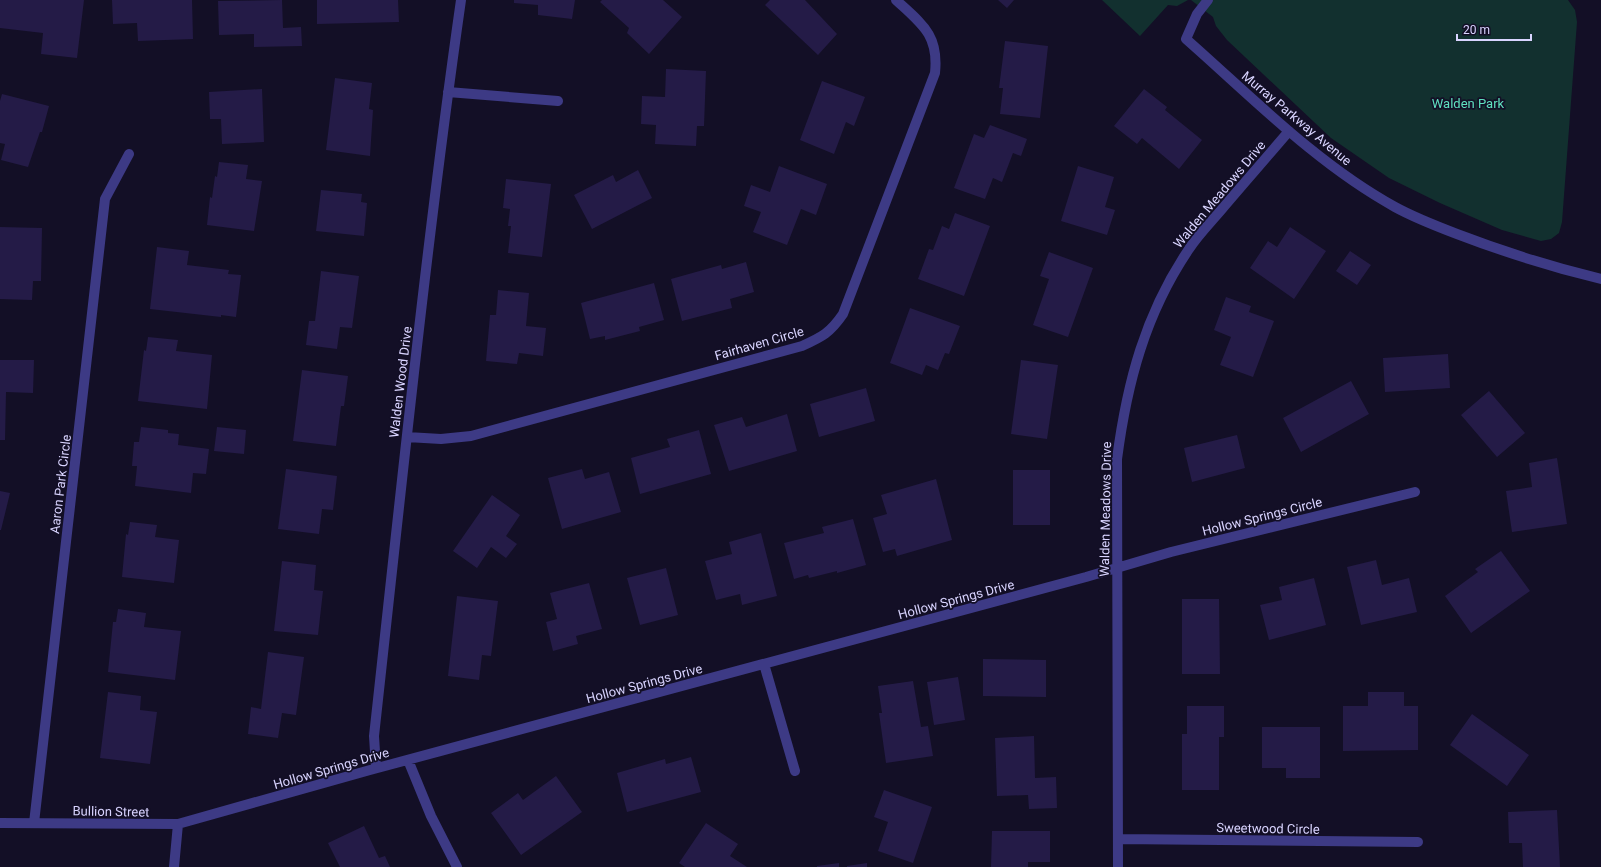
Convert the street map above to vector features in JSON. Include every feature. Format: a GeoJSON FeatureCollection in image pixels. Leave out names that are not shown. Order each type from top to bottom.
{"type":"FeatureCollection","features":[{"type":"Feature","properties":{"kind":"street","name":"Walden Wood Drive"},"geometry":{"type":"LineString","coordinates":[[376,768],[374,736],[407,437],[448,92],[461,0]]}},
{"type":"Feature","properties":{"kind":"street","name":"Fairhaven Circle"},"geometry":{"type":"LineString","coordinates":[[407,437],[441,439],[471,436],[802,346],[818,339],[833,329],[843,314],[935,73],[936,51],[932,40],[926,30],[896,0]]}},
{"type":"Feature","properties":{"kind":"street","name":"Murray Parkway Avenue"},"geometry":{"type":"LineString","coordinates":[[1208,0],[1197,14],[1186,39],[1321,158],[1362,187],[1396,208],[1498,250],[1601,279]]}},
{"type":"Feature","properties":{"kind":"street"},"geometry":{"type":"LineString","coordinates":[[448,92],[558,101]]}},
{"type":"Feature","properties":{"kind":"street","name":"Walden Meadows Drive"},"geometry":{"type":"LineString","coordinates":[[1118,867],[1116,568],[1117,459],[1123,411],[1134,367],[1148,325],[1166,284],[1189,247],[1289,131]]}},
{"type":"Feature","properties":{"kind":"street","name":"Aaron Park Circle"},"geometry":{"type":"LineString","coordinates":[[34,823],[106,199],[129,154]]}},
{"type":"Feature","properties":{"kind":"street","name":"Hollow Springs Circle"},"geometry":{"type":"LineString","coordinates":[[1116,568],[1171,552],[1415,492]]}},
{"type":"Feature","properties":{"kind":"street","name":"Hollow Springs Drive"},"geometry":{"type":"LineString","coordinates":[[178,824],[376,768],[1116,568]]}},
{"type":"Feature","properties":{"kind":"street"},"geometry":{"type":"LineString","coordinates":[[764,664],[795,771]]}},
{"type":"Feature","properties":{"kind":"street"},"geometry":{"type":"LineString","coordinates":[[408,760],[431,816],[457,867]]}},
{"type":"Feature","properties":{"kind":"street","name":"Bullion Street"},"geometry":{"type":"LineString","coordinates":[[0,823],[178,824]]}},
{"type":"Feature","properties":{"kind":"street"},"geometry":{"type":"LineString","coordinates":[[174,867],[178,824]]}},
{"type":"Feature","properties":{"kind":"street","name":"Sweetwood Circle"},"geometry":{"type":"LineString","coordinates":[[1118,839],[1418,842]]}},
{"type":"Feature","properties":{"kind":"green space"},"geometry":{"type":"Polygon","coordinates":[[[1102,0],[1188,0],[1177,6],[1168,5],[1140,36],[1102,0]]]}},
{"type":"Feature","properties":{"kind":"green space","name":"Walden Park"},"geometry":{"type":"Polygon","coordinates":[[[1191,0],[1568,0],[1575,10],[1577,22],[1562,222],[1559,233],[1551,239],[1541,241],[1502,230],[1440,203],[1389,178],[1331,138],[1227,40],[1216,26],[1213,17],[1191,0]]]}},
{"type":"Feature","properties":{"kind":"building"},"geometry":{"type":"Polygon","coordinates":[[[0,0],[84,0],[77,58],[41,54],[43,33],[0,28],[0,0]]]}},
{"type":"Feature","properties":{"kind":"building"},"geometry":{"type":"Polygon","coordinates":[[[112,0],[192,0],[193,39],[138,41],[137,23],[113,24],[112,0]]]}},
{"type":"Feature","properties":{"kind":"building"},"geometry":{"type":"Polygon","coordinates":[[[282,0],[283,28],[301,27],[302,46],[254,47],[254,34],[219,35],[218,1],[282,0]]]}},
{"type":"Feature","properties":{"kind":"building"},"geometry":{"type":"Polygon","coordinates":[[[317,0],[398,0],[399,22],[317,24],[317,0]]]}},
{"type":"Feature","properties":{"kind":"building"},"geometry":{"type":"Polygon","coordinates":[[[514,0],[575,0],[572,19],[538,15],[538,5],[514,3],[514,0]]]}},
{"type":"Feature","properties":{"kind":"building"},"geometry":{"type":"Polygon","coordinates":[[[602,0],[663,0],[682,17],[649,54],[627,33],[629,28],[600,2],[602,0]]]}},
{"type":"Feature","properties":{"kind":"building"},"geometry":{"type":"Polygon","coordinates":[[[770,0],[805,0],[837,34],[818,55],[765,5],[770,0]]]}},
{"type":"Feature","properties":{"kind":"building"},"geometry":{"type":"Polygon","coordinates":[[[998,0],[1014,0],[1007,8],[998,0]]]}},
{"type":"Feature","properties":{"kind":"building"},"geometry":{"type":"Polygon","coordinates":[[[1005,41],[1048,46],[1040,118],[1000,114],[1003,88],[999,88],[1005,41]]]}},
{"type":"Feature","properties":{"kind":"building"},"geometry":{"type":"Polygon","coordinates":[[[666,69],[706,71],[704,126],[697,126],[696,146],[655,144],[656,125],[641,124],[642,96],[665,97],[666,69]]]}},
{"type":"Feature","properties":{"kind":"building"},"geometry":{"type":"Polygon","coordinates":[[[335,78],[372,83],[369,109],[373,110],[370,156],[326,150],[335,78]]]}},
{"type":"Feature","properties":{"kind":"building"},"geometry":{"type":"Polygon","coordinates":[[[822,81],[865,97],[854,126],[846,122],[834,154],[800,140],[822,81]]]}},
{"type":"Feature","properties":{"kind":"building"},"geometry":{"type":"Polygon","coordinates":[[[262,89],[264,142],[222,144],[221,119],[210,119],[209,92],[262,89]]]}},
{"type":"Feature","properties":{"kind":"building"},"geometry":{"type":"Polygon","coordinates":[[[1144,89],[1167,107],[1165,110],[1202,140],[1179,169],[1142,138],[1137,144],[1114,126],[1144,89]]]}},
{"type":"Feature","properties":{"kind":"building"},"geometry":{"type":"Polygon","coordinates":[[[2,94],[49,106],[42,132],[40,132],[28,167],[1,160],[5,144],[0,143],[0,101],[2,94]]]}},
{"type":"Feature","properties":{"kind":"building"},"geometry":{"type":"Polygon","coordinates":[[[990,125],[1027,139],[1021,156],[1013,153],[1002,182],[993,178],[985,199],[954,188],[974,134],[984,138],[990,125]]]}},
{"type":"Feature","properties":{"kind":"building"},"geometry":{"type":"Polygon","coordinates":[[[219,162],[248,165],[246,179],[262,181],[254,231],[207,225],[210,197],[212,198],[215,176],[217,177],[219,162]]]}},
{"type":"Feature","properties":{"kind":"building"},"geometry":{"type":"Polygon","coordinates":[[[779,166],[827,184],[816,215],[801,209],[787,245],[753,232],[761,212],[744,206],[751,185],[770,192],[779,166]]]}},
{"type":"Feature","properties":{"kind":"building"},"geometry":{"type":"Polygon","coordinates":[[[1078,166],[1114,177],[1105,207],[1115,210],[1107,235],[1061,221],[1078,166]]]}},
{"type":"Feature","properties":{"kind":"building"},"geometry":{"type":"Polygon","coordinates":[[[638,170],[652,198],[592,229],[574,195],[613,175],[616,182],[638,170]]]}},
{"type":"Feature","properties":{"kind":"building"},"geometry":{"type":"Polygon","coordinates":[[[506,179],[551,184],[542,257],[508,253],[511,226],[508,226],[510,209],[503,208],[506,179]]]}},
{"type":"Feature","properties":{"kind":"building"},"geometry":{"type":"Polygon","coordinates":[[[321,190],[362,194],[361,202],[367,203],[364,236],[316,231],[321,190]]]}},
{"type":"Feature","properties":{"kind":"building"},"geometry":{"type":"Polygon","coordinates":[[[955,213],[990,226],[964,296],[918,279],[929,249],[933,250],[942,226],[949,229],[955,213]]]}},
{"type":"Feature","properties":{"kind":"building"},"geometry":{"type":"Polygon","coordinates":[[[0,227],[42,228],[41,281],[33,281],[32,300],[0,299],[0,227]]]}},
{"type":"Feature","properties":{"kind":"building"},"geometry":{"type":"Polygon","coordinates":[[[1290,227],[1326,251],[1294,299],[1250,268],[1268,241],[1277,247],[1290,227]]]}},
{"type":"Feature","properties":{"kind":"building"},"geometry":{"type":"Polygon","coordinates":[[[157,247],[189,251],[187,265],[229,270],[228,274],[241,275],[236,317],[221,315],[221,317],[150,309],[157,247]]]}},
{"type":"Feature","properties":{"kind":"building"},"geometry":{"type":"Polygon","coordinates":[[[1350,251],[1371,265],[1357,285],[1336,271],[1350,251]]]}},
{"type":"Feature","properties":{"kind":"building"},"geometry":{"type":"Polygon","coordinates":[[[1049,252],[1093,268],[1068,337],[1033,325],[1049,279],[1040,276],[1049,252]]]}},
{"type":"Feature","properties":{"kind":"building"},"geometry":{"type":"Polygon","coordinates":[[[746,262],[754,292],[730,299],[732,308],[682,321],[671,279],[721,265],[722,269],[746,262]]]}},
{"type":"Feature","properties":{"kind":"building"},"geometry":{"type":"Polygon","coordinates":[[[321,271],[359,276],[352,328],[340,327],[337,349],[306,345],[309,321],[315,321],[321,271]]]}},
{"type":"Feature","properties":{"kind":"building"},"geometry":{"type":"Polygon","coordinates":[[[654,283],[664,320],[639,327],[640,331],[605,340],[605,336],[590,339],[581,303],[654,283]]]}},
{"type":"Feature","properties":{"kind":"building"},"geometry":{"type":"Polygon","coordinates":[[[498,290],[529,293],[526,326],[546,328],[543,356],[519,353],[517,364],[486,361],[490,315],[496,315],[498,290]]]}},
{"type":"Feature","properties":{"kind":"building"},"geometry":{"type":"Polygon","coordinates":[[[1226,297],[1251,306],[1249,312],[1274,321],[1253,377],[1220,365],[1231,337],[1214,330],[1226,297]]]}},
{"type":"Feature","properties":{"kind":"building"},"geometry":{"type":"Polygon","coordinates":[[[910,308],[960,326],[949,354],[945,353],[938,370],[926,365],[922,375],[890,363],[910,308]]]}},
{"type":"Feature","properties":{"kind":"building"},"geometry":{"type":"Polygon","coordinates":[[[148,337],[178,340],[176,351],[212,355],[207,409],[138,401],[144,350],[146,351],[148,337]]]}},
{"type":"Feature","properties":{"kind":"building"},"geometry":{"type":"Polygon","coordinates":[[[1448,354],[1450,388],[1385,392],[1383,358],[1448,354]]]}},
{"type":"Feature","properties":{"kind":"building"},"geometry":{"type":"Polygon","coordinates":[[[0,360],[34,360],[33,393],[6,392],[5,440],[0,440],[0,360]]]}},
{"type":"Feature","properties":{"kind":"building"},"geometry":{"type":"Polygon","coordinates":[[[1021,360],[1058,365],[1047,439],[1011,434],[1021,360]]]}},
{"type":"Feature","properties":{"kind":"building"},"geometry":{"type":"Polygon","coordinates":[[[302,370],[348,376],[344,406],[341,406],[336,446],[293,441],[302,370]]]}},
{"type":"Feature","properties":{"kind":"building"},"geometry":{"type":"Polygon","coordinates":[[[1351,381],[1369,414],[1301,452],[1283,418],[1351,381]]]}},
{"type":"Feature","properties":{"kind":"building"},"geometry":{"type":"Polygon","coordinates":[[[866,388],[875,421],[819,437],[810,404],[866,388]]]}},
{"type":"Feature","properties":{"kind":"building"},"geometry":{"type":"Polygon","coordinates":[[[1489,391],[1525,433],[1497,457],[1461,415],[1489,391]]]}},
{"type":"Feature","properties":{"kind":"building"},"geometry":{"type":"Polygon","coordinates":[[[787,414],[797,451],[729,471],[714,425],[742,417],[746,427],[787,414]]]}},
{"type":"Feature","properties":{"kind":"building"},"geometry":{"type":"Polygon","coordinates":[[[141,427],[168,430],[168,433],[179,434],[178,445],[209,449],[206,474],[193,473],[191,493],[135,486],[137,466],[132,466],[134,442],[139,442],[141,427]]]}},
{"type":"Feature","properties":{"kind":"building"},"geometry":{"type":"Polygon","coordinates":[[[217,427],[246,430],[244,454],[214,451],[217,427]]]}},
{"type":"Feature","properties":{"kind":"building"},"geometry":{"type":"Polygon","coordinates":[[[699,430],[711,474],[640,494],[631,458],[670,447],[667,439],[699,430]]]}},
{"type":"Feature","properties":{"kind":"building"},"geometry":{"type":"Polygon","coordinates":[[[1237,435],[1245,468],[1192,482],[1184,448],[1237,435]]]}},
{"type":"Feature","properties":{"kind":"building"},"geometry":{"type":"Polygon","coordinates":[[[1557,458],[1567,524],[1512,532],[1506,491],[1532,487],[1529,463],[1557,458]]]}},
{"type":"Feature","properties":{"kind":"building"},"geometry":{"type":"Polygon","coordinates":[[[286,469],[337,476],[333,510],[322,509],[319,534],[278,529],[286,469]]]}},
{"type":"Feature","properties":{"kind":"building"},"geometry":{"type":"Polygon","coordinates":[[[582,469],[585,479],[609,472],[621,512],[562,529],[548,478],[582,469]]]}},
{"type":"Feature","properties":{"kind":"building"},"geometry":{"type":"Polygon","coordinates":[[[1013,470],[1050,470],[1050,525],[1013,525],[1013,470]]]}},
{"type":"Feature","properties":{"kind":"building"},"geometry":{"type":"Polygon","coordinates":[[[936,479],[952,540],[897,556],[895,549],[883,552],[873,518],[887,514],[881,495],[936,479]]]}},
{"type":"Feature","properties":{"kind":"building"},"geometry":{"type":"Polygon","coordinates":[[[0,491],[10,493],[1,530],[0,530],[0,491]]]}},
{"type":"Feature","properties":{"kind":"building"},"geometry":{"type":"Polygon","coordinates":[[[492,495],[520,515],[506,536],[517,544],[506,558],[491,547],[477,568],[453,551],[492,495]]]}},
{"type":"Feature","properties":{"kind":"building"},"geometry":{"type":"Polygon","coordinates":[[[853,519],[866,565],[837,573],[837,571],[809,578],[808,575],[794,579],[784,543],[824,533],[822,527],[853,519]]]}},
{"type":"Feature","properties":{"kind":"building"},"geometry":{"type":"Polygon","coordinates":[[[130,522],[157,525],[155,537],[179,540],[174,583],[122,577],[126,534],[128,535],[130,522]]]}},
{"type":"Feature","properties":{"kind":"building"},"geometry":{"type":"Polygon","coordinates":[[[761,533],[777,596],[742,605],[740,594],[716,600],[705,561],[732,554],[729,542],[761,533]]]}},
{"type":"Feature","properties":{"kind":"building"},"geometry":{"type":"Polygon","coordinates":[[[1501,551],[1530,591],[1471,633],[1445,596],[1478,572],[1475,569],[1501,551]]]}},
{"type":"Feature","properties":{"kind":"building"},"geometry":{"type":"Polygon","coordinates":[[[1376,560],[1382,585],[1409,578],[1417,612],[1361,625],[1347,567],[1376,560]]]}},
{"type":"Feature","properties":{"kind":"building"},"geometry":{"type":"Polygon","coordinates":[[[282,561],[316,565],[314,590],[323,591],[318,635],[274,631],[282,561]]]}},
{"type":"Feature","properties":{"kind":"building"},"geometry":{"type":"Polygon","coordinates":[[[666,568],[678,615],[640,625],[627,578],[666,568]]]}},
{"type":"Feature","properties":{"kind":"building"},"geometry":{"type":"Polygon","coordinates":[[[1314,578],[1326,625],[1269,640],[1260,605],[1282,600],[1279,587],[1314,578]]]}},
{"type":"Feature","properties":{"kind":"building"},"geometry":{"type":"Polygon","coordinates":[[[589,583],[602,629],[576,636],[578,644],[553,651],[546,622],[557,619],[550,593],[589,583]]]}},
{"type":"Feature","properties":{"kind":"building"},"geometry":{"type":"Polygon","coordinates":[[[457,596],[498,601],[491,656],[482,655],[479,680],[448,676],[457,596]]]}},
{"type":"Feature","properties":{"kind":"building"},"geometry":{"type":"Polygon","coordinates":[[[1182,599],[1219,599],[1220,674],[1182,674],[1182,599]]]}},
{"type":"Feature","properties":{"kind":"building"},"geometry":{"type":"Polygon","coordinates":[[[118,609],[146,613],[144,627],[181,631],[175,680],[108,672],[113,622],[116,622],[118,609]]]}},
{"type":"Feature","properties":{"kind":"building"},"geometry":{"type":"Polygon","coordinates":[[[268,652],[304,657],[296,715],[282,713],[278,738],[248,734],[251,707],[261,709],[268,652]]]}},
{"type":"Feature","properties":{"kind":"building"},"geometry":{"type":"Polygon","coordinates":[[[983,659],[1046,660],[1046,697],[983,696],[983,659]]]}},
{"type":"Feature","properties":{"kind":"building"},"geometry":{"type":"Polygon","coordinates":[[[958,677],[965,720],[934,725],[927,682],[958,677]]]}},
{"type":"Feature","properties":{"kind":"building"},"geometry":{"type":"Polygon","coordinates":[[[913,681],[921,727],[928,726],[933,756],[886,763],[879,713],[882,713],[878,686],[913,681]]]}},
{"type":"Feature","properties":{"kind":"building"},"geometry":{"type":"Polygon","coordinates":[[[108,692],[141,696],[140,710],[157,712],[150,764],[100,758],[108,692]]]}},
{"type":"Feature","properties":{"kind":"building"},"geometry":{"type":"Polygon","coordinates":[[[1368,692],[1404,692],[1404,706],[1418,706],[1418,750],[1343,751],[1343,706],[1368,706],[1368,692]]]}},
{"type":"Feature","properties":{"kind":"building"},"geometry":{"type":"Polygon","coordinates":[[[1187,706],[1224,706],[1224,737],[1219,737],[1219,790],[1182,790],[1182,734],[1187,734],[1187,706]]]}},
{"type":"Feature","properties":{"kind":"building"},"geometry":{"type":"Polygon","coordinates":[[[1472,714],[1529,755],[1507,786],[1450,745],[1472,714]]]}},
{"type":"Feature","properties":{"kind":"building"},"geometry":{"type":"Polygon","coordinates":[[[1262,727],[1320,727],[1320,778],[1286,778],[1286,768],[1262,768],[1262,727]]]}},
{"type":"Feature","properties":{"kind":"building"},"geometry":{"type":"Polygon","coordinates":[[[1034,736],[1035,778],[1056,777],[1057,808],[1029,809],[1028,795],[997,796],[995,738],[1034,736]]]}},
{"type":"Feature","properties":{"kind":"building"},"geometry":{"type":"Polygon","coordinates":[[[691,757],[701,792],[627,812],[617,773],[665,759],[666,764],[691,757]]]}},
{"type":"Feature","properties":{"kind":"building"},"geometry":{"type":"Polygon","coordinates":[[[556,776],[582,812],[521,855],[491,813],[518,793],[523,800],[556,776]]]}},
{"type":"Feature","properties":{"kind":"building"},"geometry":{"type":"Polygon","coordinates":[[[884,790],[932,807],[913,863],[878,851],[888,822],[874,817],[884,790]]]}},
{"type":"Feature","properties":{"kind":"building"},"geometry":{"type":"Polygon","coordinates":[[[1557,810],[1560,867],[1523,867],[1522,843],[1509,843],[1508,812],[1557,810]]]}},
{"type":"Feature","properties":{"kind":"building"},"geometry":{"type":"Polygon","coordinates":[[[706,823],[738,844],[730,856],[747,867],[685,867],[679,863],[706,823]]]}},
{"type":"Feature","properties":{"kind":"building"},"geometry":{"type":"Polygon","coordinates":[[[364,826],[379,858],[385,856],[390,867],[340,867],[328,843],[364,826]]]}},
{"type":"Feature","properties":{"kind":"building"},"geometry":{"type":"Polygon","coordinates":[[[992,831],[1050,831],[1050,862],[1028,862],[1028,867],[991,867],[992,831]]]}},
{"type":"Feature","properties":{"kind":"building"},"geometry":{"type":"Polygon","coordinates":[[[839,863],[839,867],[817,867],[817,866],[839,863]]]}},
{"type":"Feature","properties":{"kind":"building"},"geometry":{"type":"Polygon","coordinates":[[[867,863],[867,867],[847,867],[847,866],[867,863]]]}}]}
